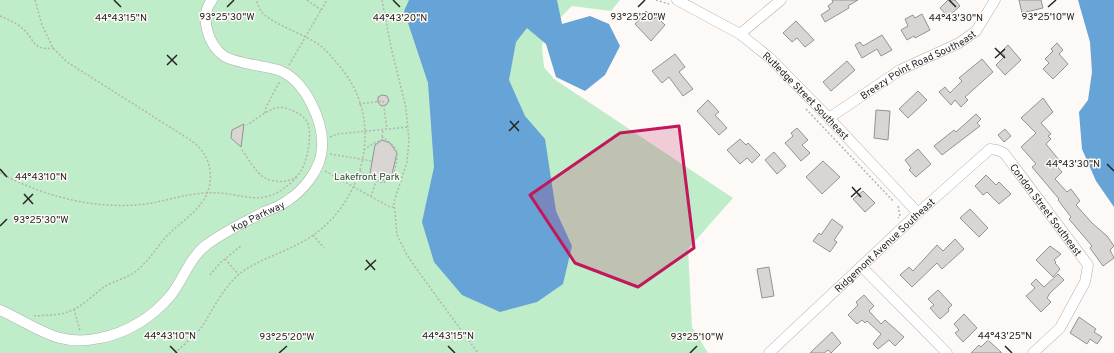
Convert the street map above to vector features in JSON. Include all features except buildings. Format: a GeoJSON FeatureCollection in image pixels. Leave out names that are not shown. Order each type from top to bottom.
{"type":"FeatureCollection","features":[{"type":"Feature","properties":{"kind":"street","name":"Kop Parkway"},"geometry":{"type":"LineString","coordinates":[[0,310],[18,318],[45,334],[66,341],[98,339],[126,330],[140,323],[171,296],[203,248],[224,232],[287,201],[304,186],[315,172],[321,152],[320,124],[312,103],[297,83],[281,71],[224,56],[212,43],[206,24],[209,4],[212,0]]}},
{"type":"Feature","properties":{"kind":"street"},"geometry":{"type":"LineString","coordinates":[[740,34],[781,0]]}},
{"type":"Feature","properties":{"kind":"street","name":"Breezy Point Road Southeast"},"geometry":{"type":"LineString","coordinates":[[829,118],[900,70],[965,39],[976,30],[995,0]]}},
{"type":"Feature","properties":{"kind":"street","name":"Rutledge Street Southeast"},"geometry":{"type":"LineString","coordinates":[[676,4],[740,34],[770,58],[829,118],[918,213]]}},
{"type":"Feature","properties":{"kind":"street","name":"Ridgemont Avenue Southeast"},"geometry":{"type":"LineString","coordinates":[[769,353],[918,213],[990,149],[1004,153]]}},
{"type":"Feature","properties":{"kind":"street","name":"Condon Street Southeast"},"geometry":{"type":"LineString","coordinates":[[1004,153],[1088,265],[1085,282],[1060,328],[1033,353]]}},
{"type":"Feature","properties":{"kind":"street"},"geometry":{"type":"LineString","coordinates":[[861,266],[947,353]]}},
{"type":"Feature","properties":{"kind":"path"},"geometry":{"type":"LineString","coordinates":[[31,316],[69,312],[80,306],[106,286],[134,273],[146,262],[165,238],[201,205],[208,193],[210,176],[209,164],[202,149],[192,141],[67,62],[53,48],[42,25],[35,0]]}},
{"type":"Feature","properties":{"kind":"path"},"geometry":{"type":"LineString","coordinates":[[175,353],[200,329],[228,286],[239,275],[258,263],[297,246],[327,224],[340,210],[354,188],[360,170],[364,150],[363,118],[356,92],[347,76],[334,59],[320,46],[272,21],[262,12],[256,0]]}},
{"type":"Feature","properties":{"kind":"path"},"geometry":{"type":"LineString","coordinates":[[307,0],[310,4],[321,10]]}},
{"type":"Feature","properties":{"kind":"path"},"geometry":{"type":"LineString","coordinates":[[265,113],[266,107],[284,74],[327,0]]}},
{"type":"Feature","properties":{"kind":"path"},"geometry":{"type":"LineString","coordinates":[[382,0],[396,70],[406,108],[409,141],[407,162],[394,207],[397,236],[407,255],[448,315],[478,353]]}},
{"type":"Feature","properties":{"kind":"path"},"geometry":{"type":"LineString","coordinates":[[656,0],[676,4]]}},
{"type":"Feature","properties":{"kind":"path"},"geometry":{"type":"LineString","coordinates":[[0,16],[24,29],[33,43],[44,50],[53,48]]}},
{"type":"Feature","properties":{"kind":"path"},"geometry":{"type":"LineString","coordinates":[[359,104],[383,101],[387,129]]}},
{"type":"Feature","properties":{"kind":"path"},"geometry":{"type":"LineString","coordinates":[[804,107],[899,207],[900,216],[897,220]]}},
{"type":"Feature","properties":{"kind":"path"},"geometry":{"type":"LineString","coordinates":[[0,173],[13,180],[82,203],[122,206],[148,204],[189,194],[208,193],[247,198],[266,198],[282,190],[298,176],[305,163],[308,150],[309,133],[307,121],[299,114],[287,108],[277,108],[265,113],[247,125]]}},
{"type":"Feature","properties":{"kind":"path"},"geometry":{"type":"LineString","coordinates":[[328,138],[337,134],[408,127]]}},
{"type":"Feature","properties":{"kind":"path"},"geometry":{"type":"LineString","coordinates":[[364,150],[372,144],[382,140],[383,129]]}},
{"type":"Feature","properties":{"kind":"path"},"geometry":{"type":"LineString","coordinates":[[360,170],[366,177],[383,183],[394,176],[398,155],[393,144],[382,137]]}},
{"type":"Feature","properties":{"kind":"path"},"geometry":{"type":"LineString","coordinates":[[242,150],[264,178],[275,182],[288,180],[298,176]]}},
{"type":"Feature","properties":{"kind":"path"},"geometry":{"type":"LineString","coordinates":[[308,150],[372,161]]}},
{"type":"Feature","properties":{"kind":"path"},"geometry":{"type":"LineString","coordinates":[[322,168],[324,171],[354,188],[390,207],[394,207]]}},
{"type":"Feature","properties":{"kind":"path"},"geometry":{"type":"LineString","coordinates":[[372,197],[376,181]]}},
{"type":"Feature","properties":{"kind":"path"},"geometry":{"type":"LineString","coordinates":[[313,235],[324,248]]}},
{"type":"Feature","properties":{"kind":"path"},"geometry":{"type":"LineString","coordinates":[[210,275],[225,259],[241,246]]}},
{"type":"Feature","properties":{"kind":"path"},"geometry":{"type":"LineString","coordinates":[[225,259],[239,275]]}},
{"type":"Feature","properties":{"kind":"highlighted area"},"geometry":{"type":"Polygon","coordinates":[[[679,126],[694,248],[638,287],[575,263],[530,195],[620,133],[679,126]]]}},
{"type":"Feature","properties":{"kind":"green space","name":"Lakefront Park"},"geometry":{"type":"Polygon","coordinates":[[[0,0],[620,0],[611,11],[572,6],[545,33],[542,47],[544,67],[554,79],[733,198],[688,249],[692,327],[708,353],[0,353],[0,0]]]}},
{"type":"Feature","properties":{"kind":"water"},"geometry":{"type":"Polygon","coordinates":[[[409,0],[557,0],[562,24],[590,16],[609,24],[620,46],[605,75],[585,91],[556,77],[546,44],[527,28],[516,42],[509,80],[525,116],[545,139],[556,211],[572,246],[563,284],[537,302],[500,312],[462,295],[434,262],[422,222],[434,167],[428,83],[404,11],[409,0]]]}},
{"type":"Feature","properties":{"kind":"water"},"geometry":{"type":"Polygon","coordinates":[[[1078,0],[1114,0],[1114,207],[1096,181],[1082,149],[1079,112],[1088,100],[1092,72],[1090,42],[1078,0]]]}}]}
